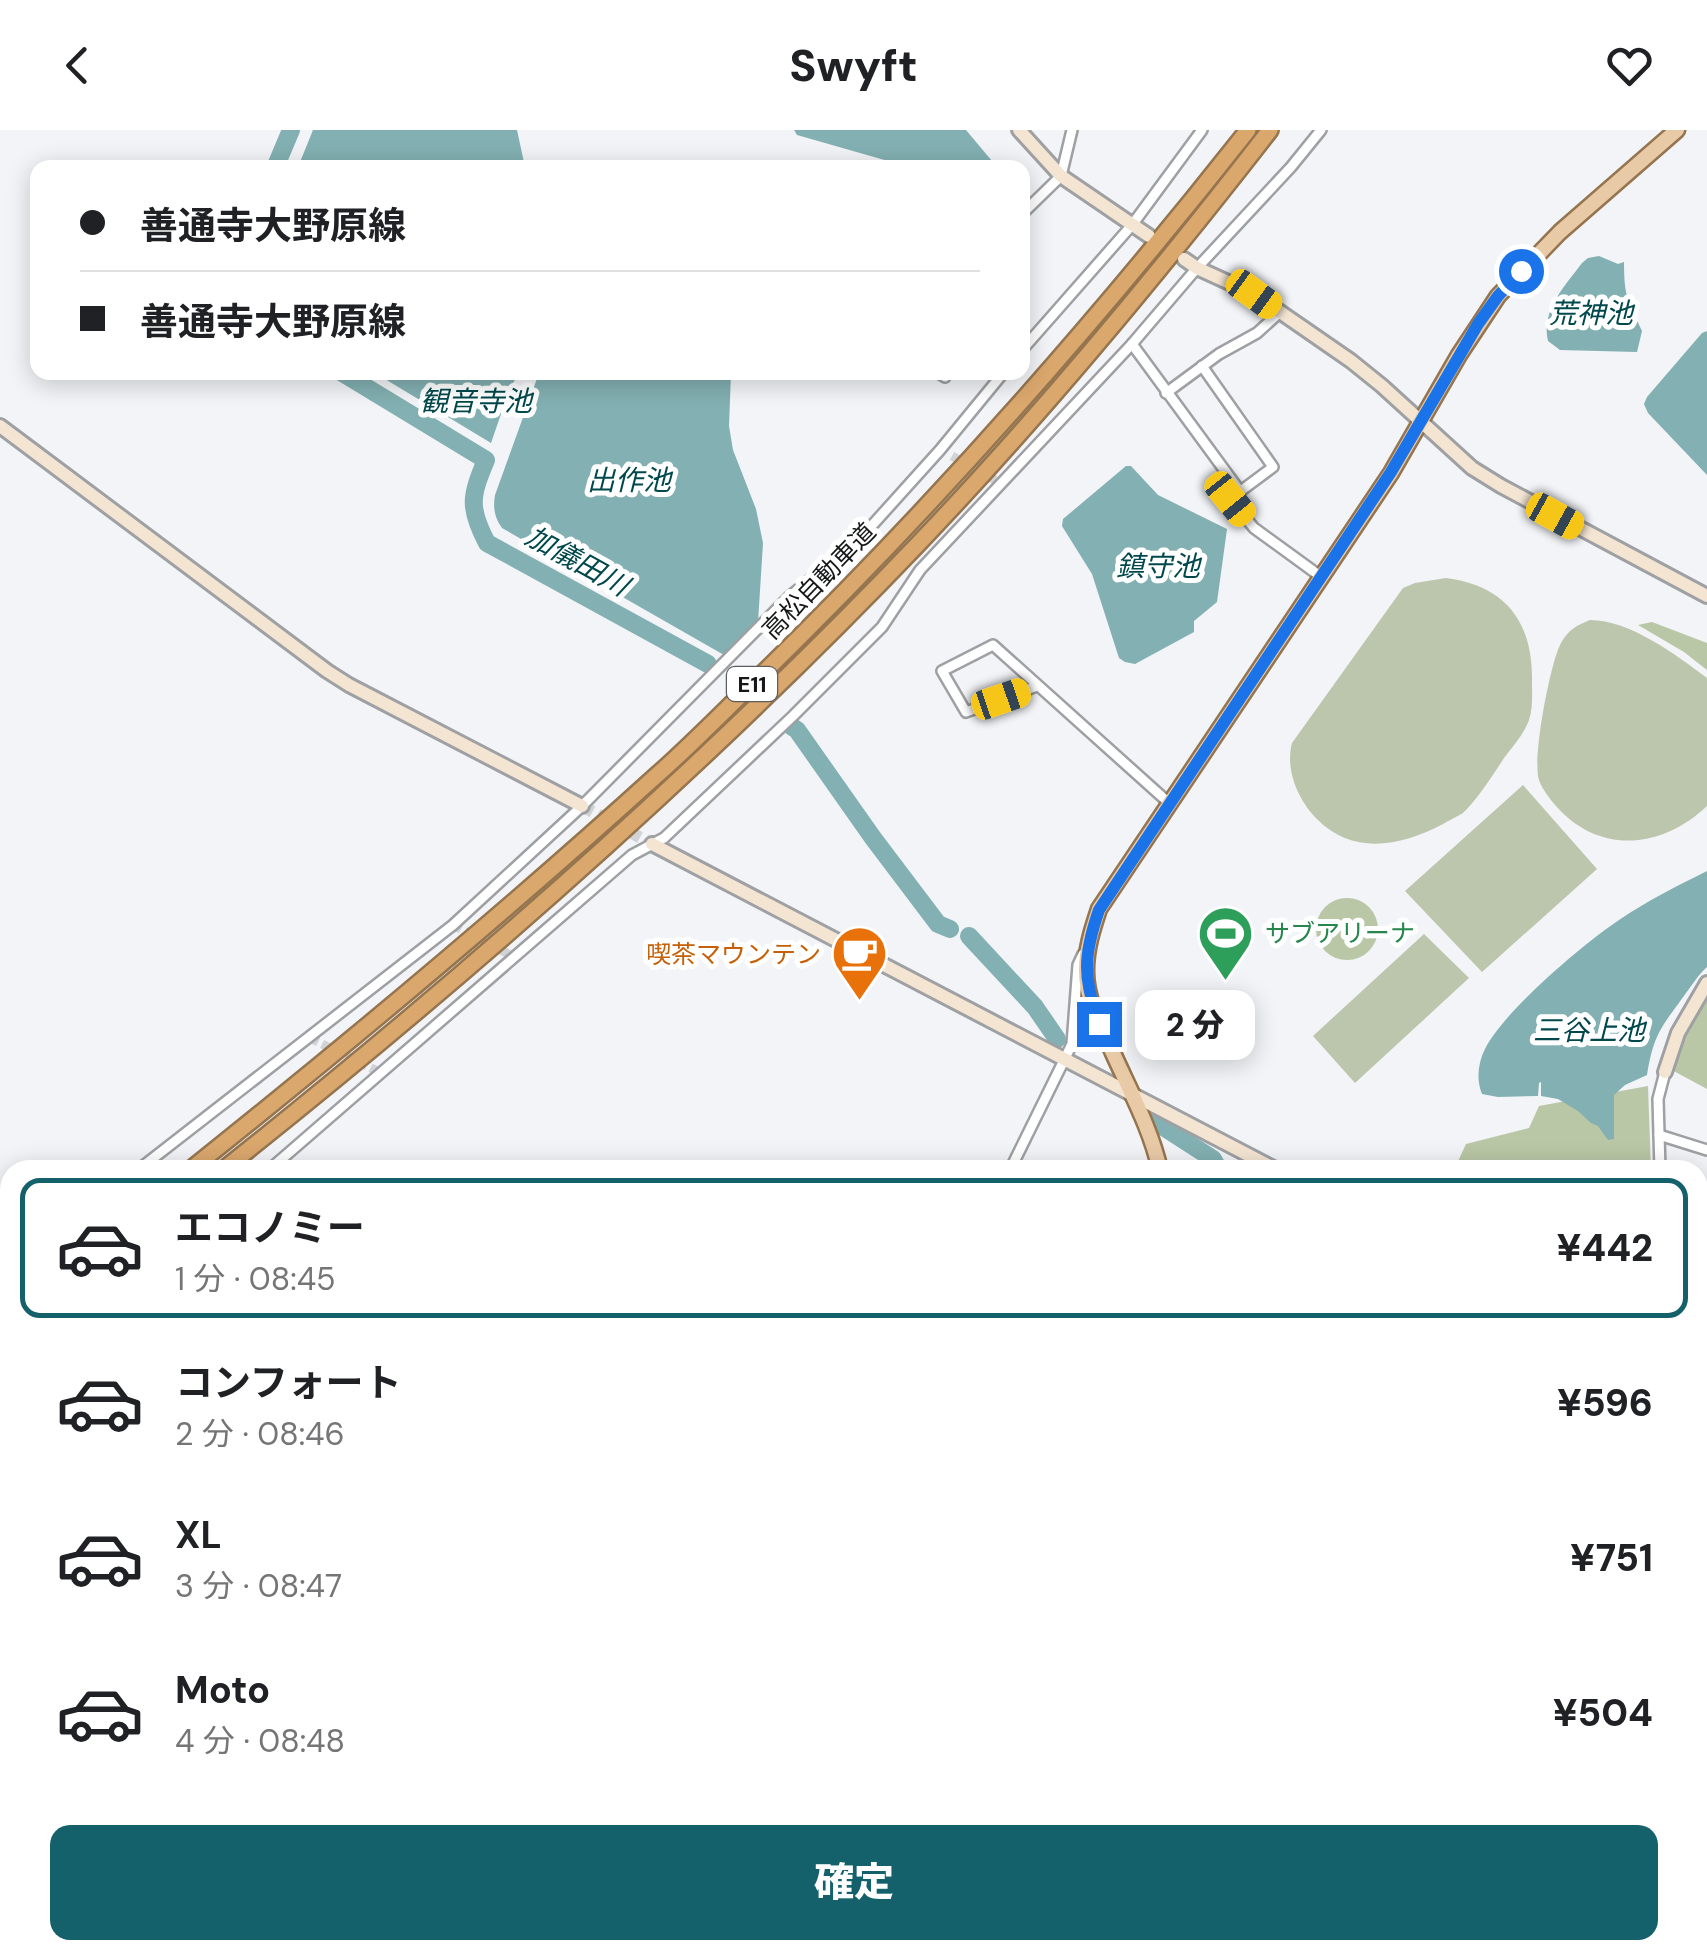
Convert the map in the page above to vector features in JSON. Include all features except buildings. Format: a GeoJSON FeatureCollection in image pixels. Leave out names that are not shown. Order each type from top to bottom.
{"type":"FeatureCollection","features":[{"type":"Feature","properties":{"kind":"highway","name":"高松自動車道"},"geometry":{"type":"LineString","coordinates":[[202,1160],[325,1061],[616,812],[824,614],[1037,386],[1248,130]]}},
{"type":"Feature","properties":{"kind":"highway","name":"高松自動車道"},"geometry":{"type":"LineString","coordinates":[[236,1160],[515,928],[836,628],[920,542],[1052,395],[1205,214],[1270,130]]}},
{"type":"Feature","properties":{"kind":"main road"},"geometry":{"type":"LineString","coordinates":[[1157,1160],[1091,1000],[1086,973],[1088,944],[1099,910],[1391,472],[1459,354],[1498,296],[1560,232],[1677,130]]}},
{"type":"Feature","properties":{"kind":"street"},"geometry":{"type":"LineString","coordinates":[[1019,130],[1061,176],[1149,236]]}},
{"type":"Feature","properties":{"kind":"street"},"geometry":{"type":"LineString","coordinates":[[1030,206],[1061,176],[1072,130]]}},
{"type":"Feature","properties":{"kind":"street"},"geometry":{"type":"LineString","coordinates":[[1030,341],[1132,225],[1202,130]]}},
{"type":"Feature","properties":{"kind":"street"},"geometry":{"type":"LineString","coordinates":[[281,1160],[632,855],[664,838],[793,716],[882,627],[920,570],[1132,344],[1321,130]]}},
{"type":"Feature","properties":{"kind":"street"},"geometry":{"type":"LineString","coordinates":[[1184,259],[1254,294],[1351,362],[1472,468],[1707,596]]}},
{"type":"Feature","properties":{"kind":"street"},"geometry":{"type":"LineString","coordinates":[[1166,393],[1219,354],[1257,333],[1280,313]]}},
{"type":"Feature","properties":{"kind":"street"},"geometry":{"type":"LineString","coordinates":[[1132,344],[1240,490]]}},
{"type":"Feature","properties":{"kind":"street"},"geometry":{"type":"LineString","coordinates":[[1202,366],[1273,467],[1230,499],[1254,528],[1320,576]]}},
{"type":"Feature","properties":{"kind":"street"},"geometry":{"type":"LineString","coordinates":[[151,1160],[452,925],[582,806],[789,597],[858,541],[997,380]]}},
{"type":"Feature","properties":{"kind":"street"},"geometry":{"type":"LineString","coordinates":[[0,426],[327,671],[582,806]]}},
{"type":"Feature","properties":{"kind":"street"},"geometry":{"type":"LineString","coordinates":[[940,450],[952,456]]}},
{"type":"Feature","properties":{"kind":"street"},"geometry":{"type":"LineString","coordinates":[[1037,686],[966,712],[942,671],[993,646],[1169,803]]}},
{"type":"Feature","properties":{"kind":"street"},"geometry":{"type":"LineString","coordinates":[[652,844],[1258,1160]]}},
{"type":"Feature","properties":{"kind":"street"},"geometry":{"type":"LineString","coordinates":[[1015,1160],[1072,1044],[1078,965],[1088,944]]}},
{"type":"Feature","properties":{"kind":"street"},"geometry":{"type":"LineString","coordinates":[[1660,1160],[1658,1099],[1665,1072],[1678,1033],[1707,983]]}},
{"type":"Feature","properties":{"kind":"street"},"geometry":{"type":"LineString","coordinates":[[1659,1134],[1707,1150]]}},
{"type":"Feature","properties":{"kind":"green space"},"geometry":{"type":"Polygon","coordinates":[[[1446,578],[1485,589],[1512,611],[1521,625],[1531,661],[1529,720],[1463,813],[1427,832],[1394,842],[1362,843],[1346,838],[1331,831],[1304,803],[1290,764],[1292,743],[1403,588],[1446,578]]]}},
{"type":"Feature","properties":{"kind":"green space"},"geometry":{"type":"Polygon","coordinates":[[[1590,620],[1636,632],[1707,678],[1707,806],[1670,831],[1651,838],[1611,839],[1591,833],[1556,806],[1539,780],[1540,733],[1557,654],[1570,631],[1590,620]]]}},
{"type":"Feature","properties":{"kind":"green space"},"geometry":{"type":"Polygon","coordinates":[[[1652,622],[1707,643],[1707,670],[1638,625],[1652,622]]]}},
{"type":"Feature","properties":{"kind":"green space"},"geometry":{"type":"Polygon","coordinates":[[[1523,785],[1597,869],[1482,972],[1405,891],[1523,785]]]}},
{"type":"Feature","properties":{"kind":"green space"},"geometry":{"type":"Polygon","coordinates":[[[1347,898],[1369,907],[1378,929],[1369,951],[1347,960],[1325,951],[1316,929],[1325,907],[1347,898]]]}},
{"type":"Feature","properties":{"kind":"green space"},"geometry":{"type":"Polygon","coordinates":[[[1424,934],[1469,978],[1355,1083],[1313,1036],[1424,934]]]}},
{"type":"Feature","properties":{"kind":"green space"},"geometry":{"type":"Polygon","coordinates":[[[1707,991],[1707,1089],[1670,1069],[1707,991]]]}},
{"type":"Feature","properties":{"kind":"green space"},"geometry":{"type":"Polygon","coordinates":[[[1648,1086],[1651,1160],[1459,1160],[1466,1144],[1529,1128],[1539,1106],[1648,1086]]]}},
{"type":"Feature","properties":{"kind":"water"},"geometry":{"type":"Polygon","coordinates":[[[313,130],[517,130],[523,160],[301,160],[313,130]]]}},
{"type":"Feature","properties":{"kind":"water"},"geometry":{"type":"Polygon","coordinates":[[[794,130],[966,130],[991,160],[884,160],[797,135],[794,130]]]}},
{"type":"Feature","properties":{"kind":"water","name":"荒神池"},"geometry":{"type":"Polygon","coordinates":[[[1599,256],[1618,264],[1624,262],[1628,298],[1642,331],[1637,352],[1560,350],[1548,341],[1548,319],[1556,299],[1582,263],[1599,256]]]}},
{"type":"Feature","properties":{"kind":"water"},"geometry":{"type":"Polygon","coordinates":[[[1707,331],[1707,475],[1644,404],[1707,331]]]}},
{"type":"Feature","properties":{"kind":"water","name":"観音寺池"},"geometry":{"type":"Polygon","coordinates":[[[387,380],[515,380],[491,443],[387,380]]]}},
{"type":"Feature","properties":{"kind":"water","name":"出作池"},"geometry":{"type":"Polygon","coordinates":[[[536,380],[731,380],[729,426],[733,450],[756,509],[763,543],[758,622],[724,655],[502,528],[495,512],[495,495],[536,380]]]}},
{"type":"Feature","properties":{"kind":"water","name":"鎮守池"},"geometry":{"type":"Polygon","coordinates":[[[1126,466],[1131,466],[1158,495],[1227,529],[1217,602],[1194,621],[1194,632],[1135,664],[1119,658],[1092,574],[1062,526],[1063,519],[1126,466]]]}},
{"type":"Feature","properties":{"kind":"water","name":"三谷上池"},"geometry":{"type":"Polygon","coordinates":[[[1707,871],[1707,967],[1660,1031],[1647,1075],[1614,1095],[1614,1139],[1608,1140],[1598,1126],[1558,1099],[1541,1096],[1541,1082],[1538,1096],[1482,1094],[1479,1071],[1485,1049],[1526,998],[1619,920],[1707,871]]]}},
{"type":"Feature","properties":{"kind":"waterway","name":"加儀田川"},"geometry":{"type":"LineString","coordinates":[[278,160],[291,130]]}},
{"type":"Feature","properties":{"kind":"waterway","name":"加儀田川"},"geometry":{"type":"LineString","coordinates":[[354,380],[486,460],[477,483],[474,510],[487,543],[708,664]]}},
{"type":"Feature","properties":{"kind":"waterway","name":"加儀田川"},"geometry":{"type":"LineString","coordinates":[[791,726],[938,924],[950,929]]}},
{"type":"Feature","properties":{"kind":"waterway","name":"加儀田川"},"geometry":{"type":"LineString","coordinates":[[969,936],[1035,1007],[1057,1039]]}},
{"type":"Feature","properties":{"kind":"waterway","name":"加儀田川"},"geometry":{"type":"LineString","coordinates":[[1151,1119],[1214,1160]]}},
{"type":"Feature","properties":{"kind":"tunnel"},"geometry":{"type":"LineString","coordinates":[[952,456],[997,481]]}},
{"type":"Feature","properties":{"kind":"tunnel"},"geometry":{"type":"LineString","coordinates":[[582,806],[652,844]]}},
{"type":"Feature","properties":{"kind":"tunnel"},"geometry":{"type":"LineString","coordinates":[[453,925],[516,958]]}},
{"type":"Feature","properties":{"kind":"tunnel"},"geometry":{"type":"LineString","coordinates":[[310,1038],[381,1073]]}},
{"type":"Feature","properties":{"kind":"place","name":"サブアリーナ"},"geometry":{"type":"Point","coordinates":[1226,982]}},
{"type":"Feature","properties":{"kind":"place","name":"喫茶マウンテン"},"geometry":{"type":"Point","coordinates":[860,1003]}},
{"type":"Feature","properties":{"kind":"route"},"geometry":{"type":"LineString","coordinates":[[1099,1024],[1086,973],[1088,944],[1107,895],[1391,472],[1478,324],[1521,271]]}}]}
